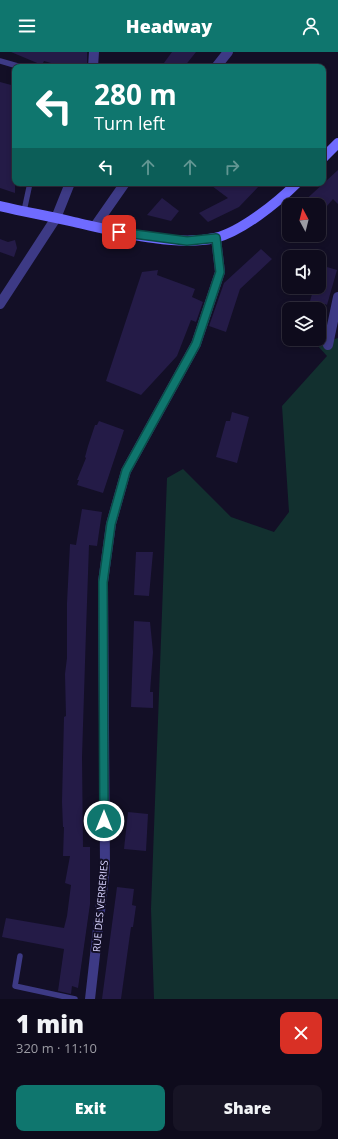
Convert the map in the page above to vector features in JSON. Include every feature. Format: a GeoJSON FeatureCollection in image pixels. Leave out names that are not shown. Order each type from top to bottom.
{"type":"FeatureCollection","features":[{"type":"Feature","properties":{"kind":"main road"},"geometry":{"type":"LineString","coordinates":[[326,155],[338,143]]}},
{"type":"Feature","properties":{"kind":"main road"},"geometry":{"type":"LineString","coordinates":[[0,206],[131,234],[187,241],[216,238],[244,225],[284,196],[294,186]]}},
{"type":"Feature","properties":{"kind":"street"},"geometry":{"type":"LineString","coordinates":[[93,64],[94,52]]}},
{"type":"Feature","properties":{"kind":"street"},"geometry":{"type":"LineString","coordinates":[[218,64],[228,52]]}},
{"type":"Feature","properties":{"kind":"street"},"geometry":{"type":"LineString","coordinates":[[0,304],[56,218],[69,186]]}},
{"type":"Feature","properties":{"kind":"street"},"geometry":{"type":"LineString","coordinates":[[95,226],[123,186]]}},
{"type":"Feature","properties":{"kind":"street","name":"RUE DES VERRERIES"},"geometry":{"type":"LineString","coordinates":[[90,999],[105,867],[103,582],[111,524],[126,471],[196,344],[220,272],[216,238]]}},
{"type":"Feature","properties":{"kind":"street"},"geometry":{"type":"LineString","coordinates":[[328,345],[338,297]]}},
{"type":"Feature","properties":{"kind":"lane"},"geometry":{"type":"LineString","coordinates":[[0,61],[12,64]]}},
{"type":"Feature","properties":{"kind":"lane"},"geometry":{"type":"LineString","coordinates":[[24,211],[29,186]]}},
{"type":"Feature","properties":{"kind":"lane"},"geometry":{"type":"LineString","coordinates":[[20,956],[15,986],[75,999]]}},
{"type":"Feature","properties":{"kind":"green space"},"geometry":{"type":"Polygon","coordinates":[[[338,338],[338,999],[154,999],[151,909],[167,478],[183,469],[231,517],[274,532],[289,512],[282,406],[327,356],[318,346],[326,346],[326,342],[338,338]]]}},
{"type":"Feature","properties":{"kind":"building"},"geometry":{"type":"Polygon","coordinates":[[[11,52],[87,52],[87,64],[54,64],[44,61],[42,64],[11,52]]]}},
{"type":"Feature","properties":{"kind":"building"},"geometry":{"type":"Polygon","coordinates":[[[172,52],[196,52],[186,64],[163,64],[172,52]]]}},
{"type":"Feature","properties":{"kind":"building"},"geometry":{"type":"Polygon","coordinates":[[[0,82],[12,85],[12,186],[15,186],[15,193],[0,188],[0,82]]]}},
{"type":"Feature","properties":{"kind":"building"},"geometry":{"type":"Polygon","coordinates":[[[338,170],[338,204],[333,199],[326,206],[326,198],[308,198],[321,186],[326,186],[326,181],[338,170]]]}},
{"type":"Feature","properties":{"kind":"building"},"geometry":{"type":"Polygon","coordinates":[[[212,186],[259,186],[239,207],[208,222],[199,213],[228,198],[212,186]]]}},
{"type":"Feature","properties":{"kind":"building"},"geometry":{"type":"Polygon","coordinates":[[[162,198],[179,211],[171,221],[147,215],[162,198]]]}},
{"type":"Feature","properties":{"kind":"building"},"geometry":{"type":"Polygon","coordinates":[[[0,239],[8,242],[15,240],[17,248],[14,257],[0,252],[0,239]]]}},
{"type":"Feature","properties":{"kind":"building"},"geometry":{"type":"Polygon","coordinates":[[[261,249],[272,259],[240,289],[226,332],[209,326],[224,283],[261,249]]]}},
{"type":"Feature","properties":{"kind":"building"},"geometry":{"type":"Polygon","coordinates":[[[327,267],[337,270],[327,305],[326,302],[310,301],[312,294],[326,294],[327,267]]]}},
{"type":"Feature","properties":{"kind":"building"},"geometry":{"type":"Polygon","coordinates":[[[158,270],[157,275],[195,289],[192,297],[203,302],[196,322],[191,320],[177,356],[141,395],[106,381],[142,272],[158,270]]]}},
{"type":"Feature","properties":{"kind":"building"},"geometry":{"type":"Polygon","coordinates":[[[232,412],[249,417],[237,463],[216,457],[226,421],[230,421],[232,412]]]}},
{"type":"Feature","properties":{"kind":"building"},"geometry":{"type":"Polygon","coordinates":[[[99,421],[124,430],[103,493],[77,485],[79,480],[77,480],[86,458],[88,446],[95,425],[97,425],[99,421]]]}},
{"type":"Feature","properties":{"kind":"building"},"geometry":{"type":"Polygon","coordinates":[[[82,509],[102,512],[97,546],[89,545],[82,757],[83,847],[90,847],[90,904],[78,988],[72,986],[71,994],[58,991],[64,949],[2,937],[6,918],[64,928],[67,916],[71,885],[65,883],[70,856],[63,856],[64,827],[62,802],[64,717],[66,716],[65,674],[67,658],[67,603],[70,544],[76,545],[82,509]]]}},
{"type":"Feature","properties":{"kind":"building"},"geometry":{"type":"Polygon","coordinates":[[[136,552],[153,552],[149,596],[134,595],[136,552]]]}},
{"type":"Feature","properties":{"kind":"building"},"geometry":{"type":"Polygon","coordinates":[[[134,621],[150,622],[153,652],[150,692],[153,692],[153,708],[131,707],[134,621]]]}},
{"type":"Feature","properties":{"kind":"building"},"geometry":{"type":"Polygon","coordinates":[[[128,812],[148,814],[146,851],[124,849],[128,812]]]}},
{"type":"Feature","properties":{"kind":"building"},"geometry":{"type":"Polygon","coordinates":[[[117,887],[134,889],[132,905],[136,906],[133,927],[131,927],[121,999],[102,999],[117,887]]]}},
{"type":"Feature","properties":{"kind":"route"},"geometry":{"type":"LineString","coordinates":[[104,821],[103,582],[111,524],[126,471],[196,344],[220,272],[216,238],[187,241],[119,232]]}}]}
